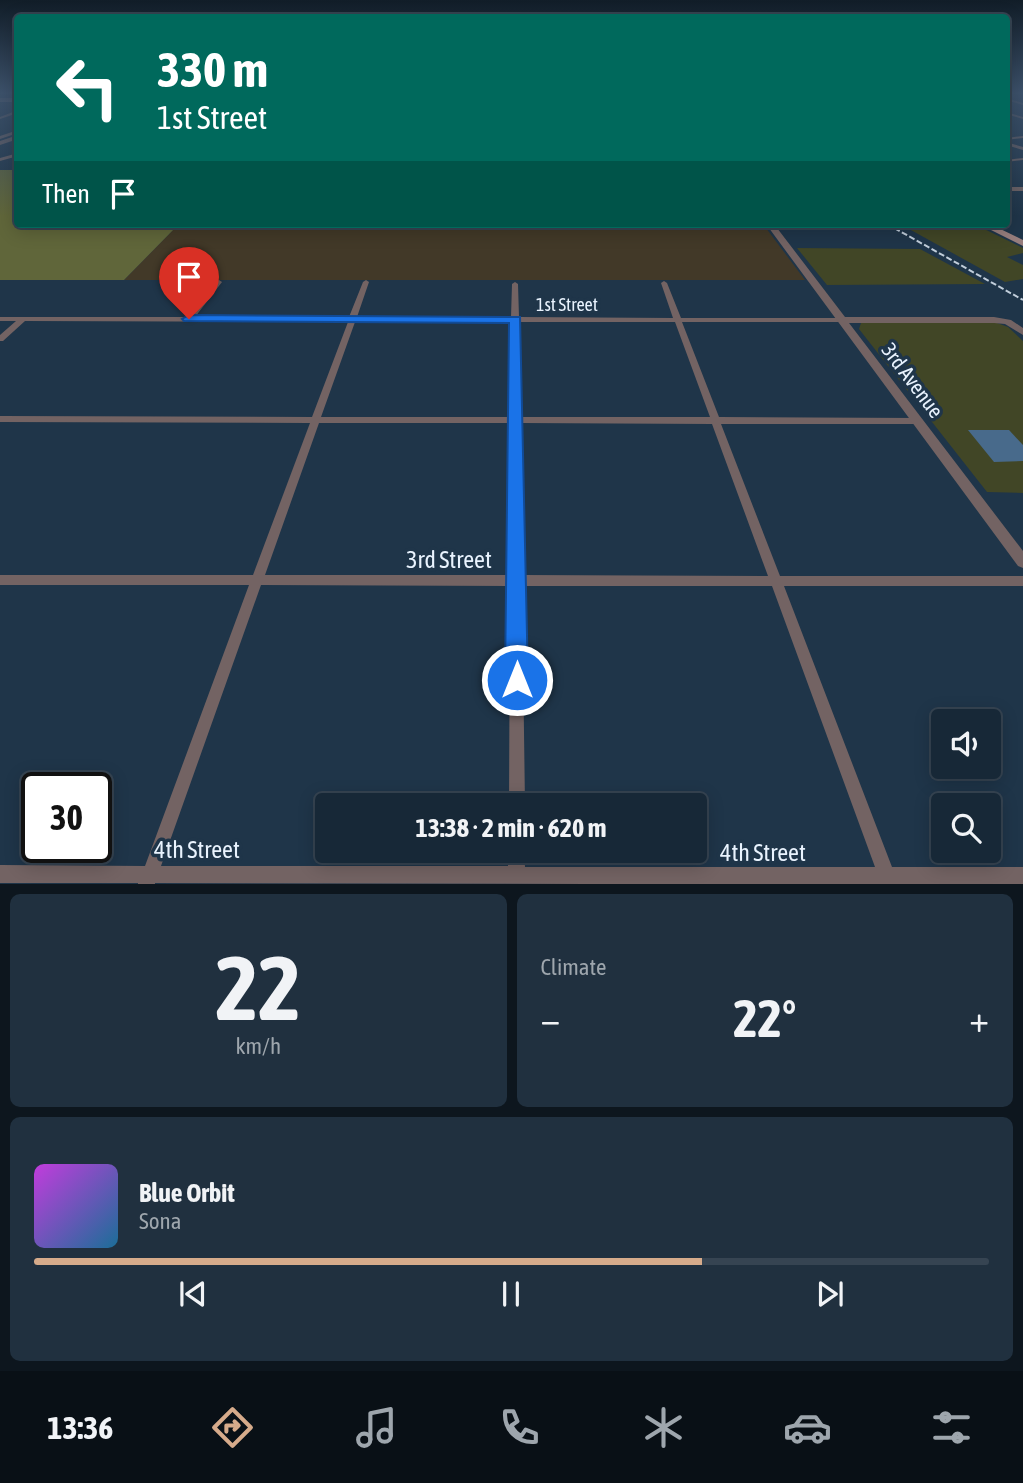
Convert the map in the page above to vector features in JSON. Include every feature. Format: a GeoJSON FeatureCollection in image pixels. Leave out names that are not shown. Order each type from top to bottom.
{"type":"FeatureCollection","features":[{"type":"Feature","properties":{"kind":"main road"},"geometry":{"type":"LineString","coordinates":[[991,228],[1023,243]]}},
{"type":"Feature","properties":{"kind":"street","name":"3rd Avenue"},"geometry":{"type":"LineString","coordinates":[[773,228],[1023,562]]}},
{"type":"Feature","properties":{"kind":"street"},"geometry":{"type":"LineString","coordinates":[[189,319],[219,282]]}},
{"type":"Feature","properties":{"kind":"street"},"geometry":{"type":"LineString","coordinates":[[148,879],[366,282]]}},
{"type":"Feature","properties":{"kind":"street"},"geometry":{"type":"LineString","coordinates":[[664,283],[888,880]]}},
{"type":"Feature","properties":{"kind":"street"},"geometry":{"type":"LineString","coordinates":[[515,284],[516,793]]}},
{"type":"Feature","properties":{"kind":"street","name":"1st Street"},"geometry":{"type":"LineString","coordinates":[[0,319],[1008,322],[1023,332]]}},
{"type":"Feature","properties":{"kind":"street"},"geometry":{"type":"LineString","coordinates":[[0,339],[23,319]]}},
{"type":"Feature","properties":{"kind":"street"},"geometry":{"type":"LineString","coordinates":[[0,419],[918,421]]}},
{"type":"Feature","properties":{"kind":"street","name":"3rd Street"},"geometry":{"type":"LineString","coordinates":[[0,580],[1023,580]]}},
{"type":"Feature","properties":{"kind":"street","name":"4th Street"},"geometry":{"type":"LineString","coordinates":[[0,874],[148,879],[888,880],[1023,876]]}},
{"type":"Feature","properties":{"kind":"shaded area"},"geometry":{"type":"Polygon","coordinates":[[[175,228],[766,228],[805,280],[124,280],[175,228]]]}},
{"type":"Feature","properties":{"kind":"green space"},"geometry":{"type":"Polygon","coordinates":[[[0,170],[14,170],[14,228],[175,228],[124,280],[0,280],[0,170]]]}},
{"type":"Feature","properties":{"kind":"green space"},"geometry":{"type":"Polygon","coordinates":[[[907,228],[982,228],[1023,248],[1023,253],[1007,257],[1023,265],[1023,279],[1005,282],[907,228]]]}},
{"type":"Feature","properties":{"kind":"green space"},"geometry":{"type":"Polygon","coordinates":[[[797,248],[920,249],[985,284],[827,285],[797,248]]]}},
{"type":"Feature","properties":{"kind":"green space"},"geometry":{"type":"Polygon","coordinates":[[[861,323],[997,323],[1008,327],[1023,341],[1023,493],[987,492],[859,329],[861,323]]]}},
{"type":"Feature","properties":{"kind":"building"},"geometry":{"type":"Polygon","coordinates":[[[968,430],[1009,430],[1023,445],[1023,461],[994,462],[968,430]]]}},
{"type":"Feature","properties":{"kind":"railway"},"geometry":{"type":"LineString","coordinates":[[894,228],[1023,300]]}},
{"type":"Feature","properties":{"kind":"route"},"geometry":{"type":"LineString","coordinates":[[189,319],[515,319],[517,680]]}}]}
